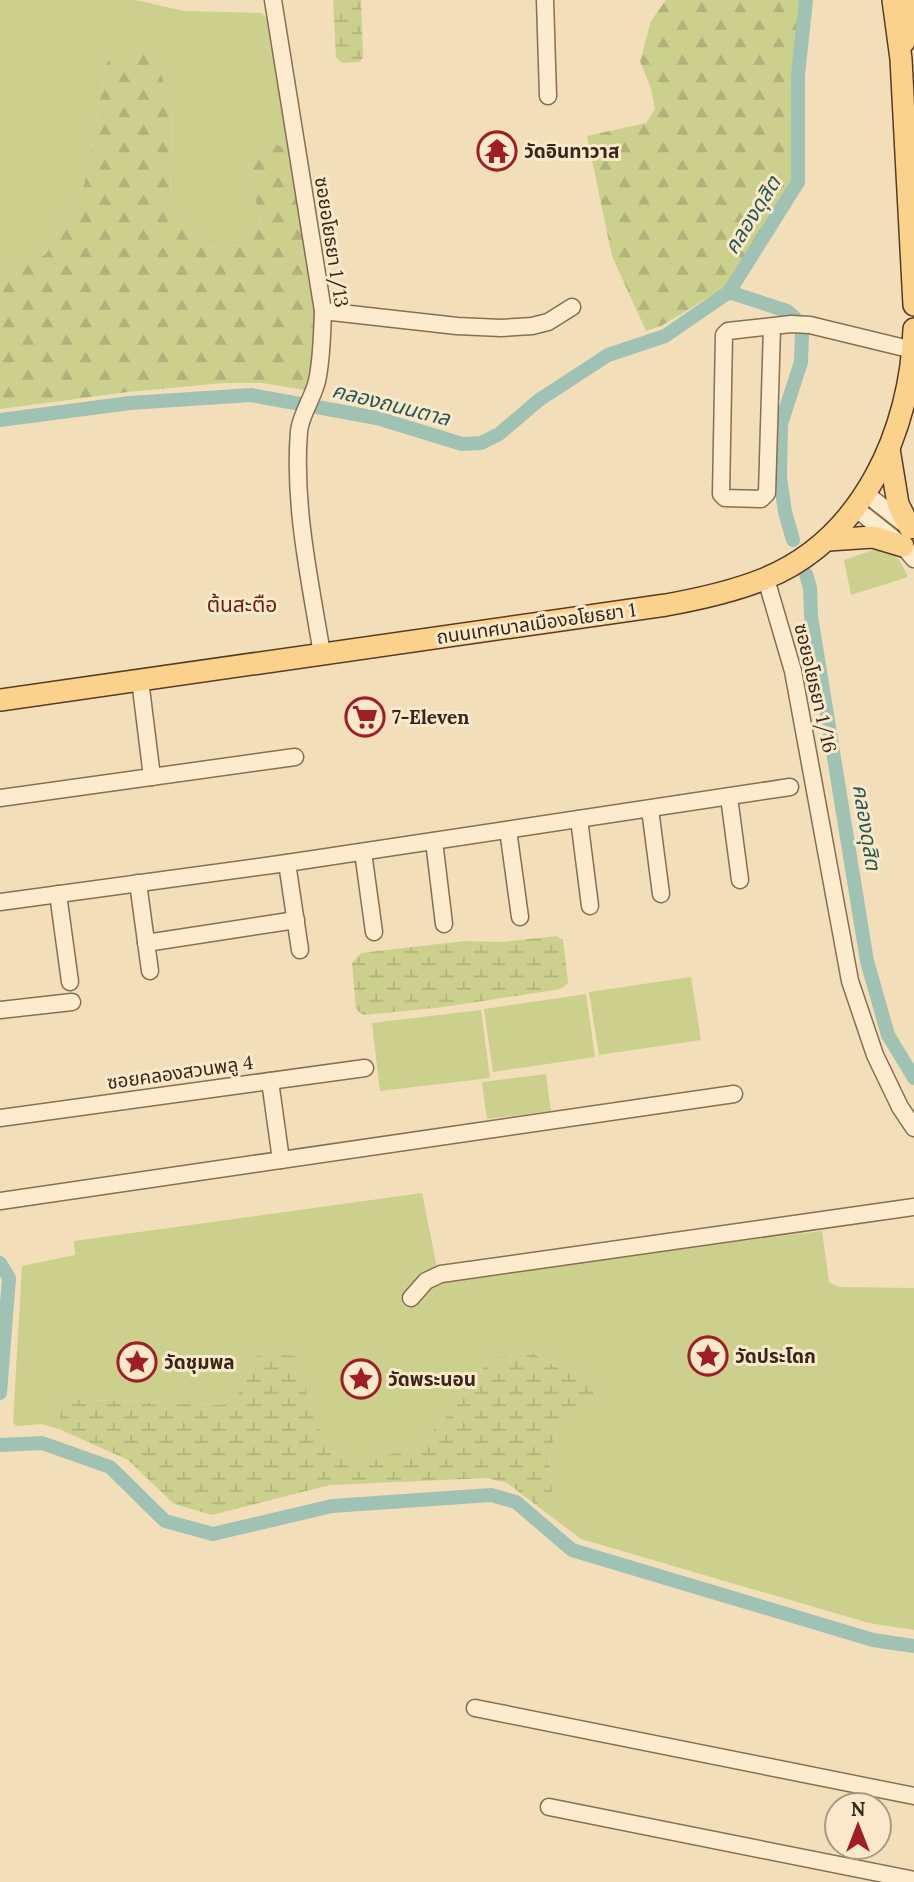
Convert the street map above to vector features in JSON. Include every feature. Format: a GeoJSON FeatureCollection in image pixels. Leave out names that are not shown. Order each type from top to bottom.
{"type":"FeatureCollection","features":[{"type":"Feature","properties":{"kind":"main road"},"geometry":{"type":"LineString","coordinates":[[913,0],[903,16],[901,59],[914,305]]}},
{"type":"Feature","properties":{"kind":"main road","name":"ถนนเทศบาลเมืองอโยธยา 1"},"geometry":{"type":"LineString","coordinates":[[0,700],[679,603],[766,579],[828,540],[860,501],[889,449],[904,406],[913,363],[914,329]]}},
{"type":"Feature","properties":{"kind":"main road"},"geometry":{"type":"LineString","coordinates":[[828,540],[873,537],[910,541],[898,504],[889,449]]}},
{"type":"Feature","properties":{"kind":"street","name":"ซอยอโยธยา 1/13"},"geometry":{"type":"LineString","coordinates":[[273,0],[323,311],[317,379],[300,426],[298,461],[299,516],[322,654]]}},
{"type":"Feature","properties":{"kind":"street"},"geometry":{"type":"LineString","coordinates":[[545,0],[548,96]]}},
{"type":"Feature","properties":{"kind":"street"},"geometry":{"type":"LineString","coordinates":[[323,311],[457,326],[502,328],[548,322],[572,306]]}},
{"type":"Feature","properties":{"kind":"street"},"geometry":{"type":"LineString","coordinates":[[772,327],[767,494],[761,499],[725,498],[721,494],[724,335],[732,330],[791,324],[810,325],[913,350]]}},
{"type":"Feature","properties":{"kind":"street"},"geometry":{"type":"LineString","coordinates":[[860,501],[910,541]]}},
{"type":"Feature","properties":{"kind":"street","name":"ซอยอโยธยา 1/16"},"geometry":{"type":"LineString","coordinates":[[766,579],[793,671],[850,981],[875,1055],[891,1090],[914,1128]]}},
{"type":"Feature","properties":{"kind":"street"},"geometry":{"type":"LineString","coordinates":[[140,680],[152,777]]}},
{"type":"Feature","properties":{"kind":"street"},"geometry":{"type":"LineString","coordinates":[[0,798],[295,757]]}},
{"type":"Feature","properties":{"kind":"street"},"geometry":{"type":"LineString","coordinates":[[0,902],[288,863],[790,788]]}},
{"type":"Feature","properties":{"kind":"street"},"geometry":{"type":"LineString","coordinates":[[729,797],[740,880]]}},
{"type":"Feature","properties":{"kind":"street"},"geometry":{"type":"LineString","coordinates":[[650,809],[662,894]]}},
{"type":"Feature","properties":{"kind":"street"},"geometry":{"type":"LineString","coordinates":[[579,819],[590,906]]}},
{"type":"Feature","properties":{"kind":"street"},"geometry":{"type":"LineString","coordinates":[[508,830],[520,917]]}},
{"type":"Feature","properties":{"kind":"street"},"geometry":{"type":"LineString","coordinates":[[434,841],[444,924]]}},
{"type":"Feature","properties":{"kind":"street"},"geometry":{"type":"LineString","coordinates":[[363,852],[373,932]]}},
{"type":"Feature","properties":{"kind":"street"},"geometry":{"type":"LineString","coordinates":[[288,863],[300,950]]}},
{"type":"Feature","properties":{"kind":"street"},"geometry":{"type":"LineString","coordinates":[[138,883],[150,971]]}},
{"type":"Feature","properties":{"kind":"street"},"geometry":{"type":"LineString","coordinates":[[58,894],[70,982]]}},
{"type":"Feature","properties":{"kind":"street"},"geometry":{"type":"LineString","coordinates":[[146,943],[296,920]]}},
{"type":"Feature","properties":{"kind":"street"},"geometry":{"type":"LineString","coordinates":[[0,1010],[72,1002]]}},
{"type":"Feature","properties":{"kind":"street","name":"ซอยคลองสวนพลู 4"},"geometry":{"type":"LineString","coordinates":[[0,1118],[365,1068]]}},
{"type":"Feature","properties":{"kind":"street"},"geometry":{"type":"LineString","coordinates":[[270,1081],[281,1160]]}},
{"type":"Feature","properties":{"kind":"street"},"geometry":{"type":"LineString","coordinates":[[0,1201],[734,1094]]}},
{"type":"Feature","properties":{"kind":"street"},"geometry":{"type":"LineString","coordinates":[[411,1298],[426,1281],[441,1274],[914,1207]]}},
{"type":"Feature","properties":{"kind":"street"},"geometry":{"type":"LineString","coordinates":[[475,1708],[914,1796]]}},
{"type":"Feature","properties":{"kind":"street"},"geometry":{"type":"LineString","coordinates":[[549,1807],[914,1880]]}},
{"type":"Feature","properties":{"kind":"green space"},"geometry":{"type":"Polygon","coordinates":[[[0,0],[136,0],[184,11],[262,13],[269,21],[293,155],[249,174],[261,222],[246,245],[202,248],[170,205],[172,114],[107,62],[84,185],[46,254],[0,279],[0,0]]]}},
{"type":"Feature","properties":{"kind":"green space"},"geometry":{"type":"Polygon","coordinates":[[[333,0],[361,0],[363,57],[360,62],[342,63],[336,57],[333,0]]]}},
{"type":"Feature","properties":{"kind":"green space"},"geometry":{"type":"Polygon","coordinates":[[[666,0],[801,0],[794,73],[793,180],[724,288],[663,325],[646,331],[612,256],[587,136],[646,123],[655,109],[651,89],[640,61],[651,21],[666,0]]]}},
{"type":"Feature","properties":{"kind":"green space"},"geometry":{"type":"Polygon","coordinates":[[[136,49],[157,57],[172,114],[170,205],[202,248],[245,245],[261,222],[249,174],[249,149],[272,141],[293,155],[319,311],[310,391],[263,383],[224,383],[128,392],[0,409],[0,279],[46,254],[84,185],[107,62],[136,49]]]}},
{"type":"Feature","properties":{"kind":"green space"},"geometry":{"type":"Polygon","coordinates":[[[879,548],[898,558],[908,577],[851,595],[844,560],[879,548]]]}},
{"type":"Feature","properties":{"kind":"green space"},"geometry":{"type":"Polygon","coordinates":[[[557,936],[563,940],[568,983],[561,989],[444,1007],[363,1015],[356,1009],[352,963],[361,953],[465,941],[502,942],[557,936]]]}},
{"type":"Feature","properties":{"kind":"green space"},"geometry":{"type":"Polygon","coordinates":[[[691,977],[701,1040],[599,1055],[589,992],[691,977]]]}},
{"type":"Feature","properties":{"kind":"green space"},"geometry":{"type":"Polygon","coordinates":[[[586,994],[595,1057],[493,1072],[484,1009],[586,994]]]}},
{"type":"Feature","properties":{"kind":"green space"},"geometry":{"type":"Polygon","coordinates":[[[481,1010],[490,1078],[380,1091],[372,1023],[481,1010]]]}},
{"type":"Feature","properties":{"kind":"green space"},"geometry":{"type":"Polygon","coordinates":[[[546,1074],[551,1111],[487,1119],[482,1082],[546,1074]]]}},
{"type":"Feature","properties":{"kind":"green space"},"geometry":{"type":"Polygon","coordinates":[[[422,1193],[439,1278],[822,1231],[829,1282],[839,1287],[914,1288],[914,1630],[869,1623],[581,1539],[536,1505],[552,1491],[549,1453],[566,1409],[606,1397],[597,1381],[560,1369],[534,1353],[490,1358],[462,1400],[429,1435],[404,1452],[350,1460],[326,1450],[256,1357],[242,1390],[221,1405],[62,1399],[59,1429],[42,1424],[16,1426],[13,1422],[22,1266],[75,1255],[74,1241],[422,1193]]]}},
{"type":"Feature","properties":{"kind":"green space"},"geometry":{"type":"Polygon","coordinates":[[[265,1353],[295,1356],[326,1450],[350,1460],[404,1452],[429,1435],[462,1400],[490,1358],[533,1353],[560,1369],[597,1381],[606,1397],[566,1409],[549,1453],[552,1491],[536,1505],[507,1483],[487,1478],[330,1485],[212,1515],[174,1504],[128,1460],[59,1429],[62,1399],[221,1405],[242,1390],[256,1357],[265,1353]]]}},
{"type":"Feature","properties":{"kind":"waterway","name":"คลองถนนตาล"},"geometry":{"type":"LineString","coordinates":[[0,420],[130,403],[251,395],[377,418],[462,444],[481,443],[499,434],[539,400],[608,355],[665,336],[729,292],[798,182],[798,75],[806,0]]}},
{"type":"Feature","properties":{"kind":"waterway","name":"คลองดุสิต"},"geometry":{"type":"LineString","coordinates":[[729,292],[787,311],[795,318]]}},
{"type":"Feature","properties":{"kind":"waterway","name":"คลองดุสิต"},"geometry":{"type":"LineString","coordinates":[[793,540],[785,512],[780,477],[781,424],[801,362],[802,334]]}},
{"type":"Feature","properties":{"kind":"waterway","name":"คลองดุสิต"},"geometry":{"type":"LineString","coordinates":[[806,574],[867,961],[888,1035],[914,1078]]}},
{"type":"Feature","properties":{"kind":"waterway"},"geometry":{"type":"LineString","coordinates":[[0,1263],[9,1278],[0,1393]]}},
{"type":"Feature","properties":{"kind":"waterway"},"geometry":{"type":"LineString","coordinates":[[0,1445],[42,1443],[110,1467],[165,1521],[213,1534],[332,1506],[491,1495],[516,1502],[572,1550],[873,1640],[914,1646]]}},
{"type":"Feature","properties":{"kind":"place","name":"วัดอินทาวาส"},"geometry":{"type":"Point","coordinates":[497,151]}},
{"type":"Feature","properties":{"kind":"place","name":"7-Eleven"},"geometry":{"type":"Point","coordinates":[365,717]}},
{"type":"Feature","properties":{"kind":"place","name":"วัดประโดก"},"geometry":{"type":"Point","coordinates":[708,1356]}},
{"type":"Feature","properties":{"kind":"place","name":"วัดชุมพล"},"geometry":{"type":"Point","coordinates":[137,1362]}},
{"type":"Feature","properties":{"kind":"place","name":"วัดพระนอน"},"geometry":{"type":"Point","coordinates":[361,1379]}},
{"type":"Feature","properties":{"kind":"district","name":"ต้นสะตือ"},"geometry":{"type":"Point","coordinates":[242,604]}}]}
